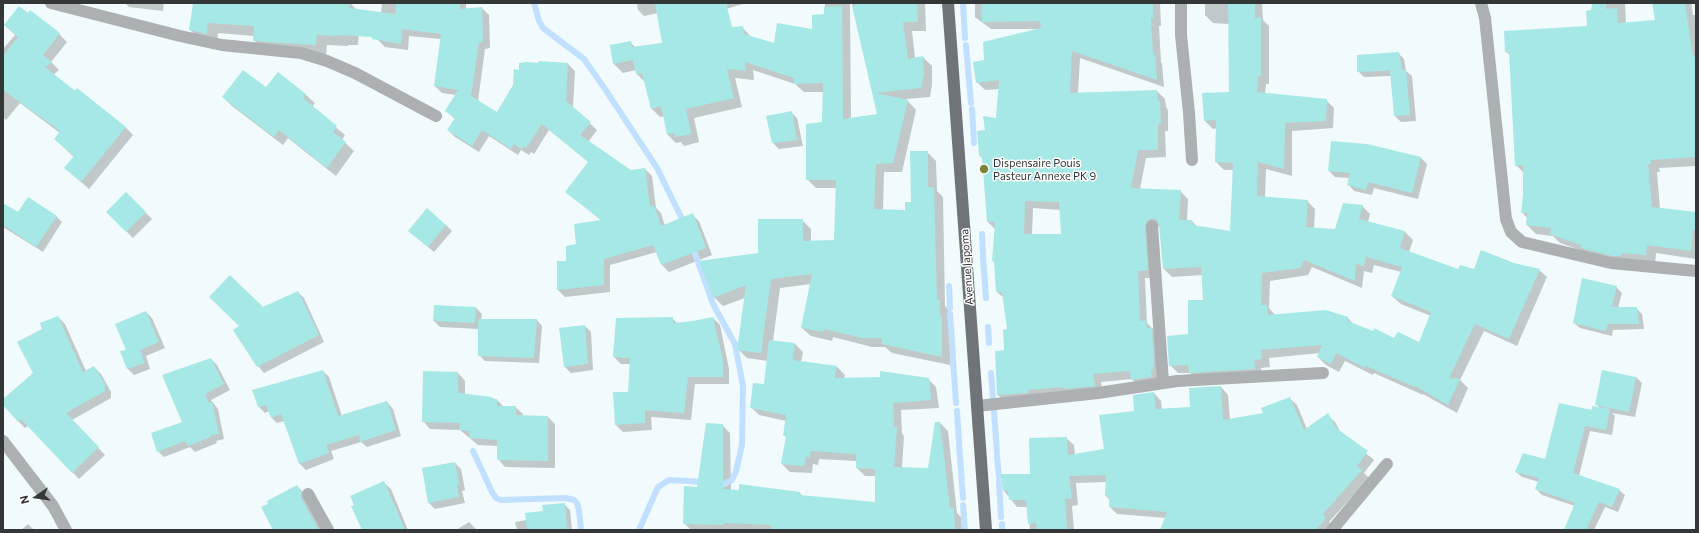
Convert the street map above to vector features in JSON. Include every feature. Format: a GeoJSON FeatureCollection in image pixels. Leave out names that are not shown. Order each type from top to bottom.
{"type":"FeatureCollection","features":[{"type":"Feature","properties":{"kind":"main road","name":"Avenue Japoma"},"geometry":{"type":"LineString","coordinates":[[948,3],[986,530]]}},
{"type":"Feature","properties":{"kind":"street"},"geometry":{"type":"LineString","coordinates":[[51,3],[180,36],[222,45],[301,53],[327,61],[355,73],[436,116]]}},
{"type":"Feature","properties":{"kind":"street"},"geometry":{"type":"LineString","coordinates":[[1182,3],[1181,35],[1192,160]]}},
{"type":"Feature","properties":{"kind":"street"},"geometry":{"type":"LineString","coordinates":[[1481,3],[1485,18],[1506,219],[1511,232],[1522,242],[1611,263],[1696,271]]}},
{"type":"Feature","properties":{"kind":"street"},"geometry":{"type":"LineString","coordinates":[[1152,226],[1163,382]]}},
{"type":"Feature","properties":{"kind":"street"},"geometry":{"type":"LineString","coordinates":[[977,406],[1098,393],[1163,382],[1324,372]]}},
{"type":"Feature","properties":{"kind":"street"},"geometry":{"type":"LineString","coordinates":[[3,441],[53,506],[66,530]]}},
{"type":"Feature","properties":{"kind":"street"},"geometry":{"type":"LineString","coordinates":[[1332,530],[1387,464]]}},
{"type":"Feature","properties":{"kind":"street"},"geometry":{"type":"LineString","coordinates":[[308,494],[328,530]]}},
{"type":"Feature","properties":{"kind":"building"},"geometry":{"type":"Polygon","coordinates":[[[193,3],[350,3],[350,8],[395,14],[396,3],[460,3],[460,9],[482,7],[483,42],[479,42],[471,96],[497,112],[513,85],[514,69],[519,70],[519,63],[538,63],[539,61],[568,63],[566,101],[591,122],[580,135],[631,170],[645,168],[650,206],[654,205],[661,226],[693,213],[706,248],[661,265],[653,245],[604,259],[604,285],[557,290],[557,261],[566,261],[566,246],[576,244],[574,224],[601,220],[565,192],[588,162],[542,124],[526,148],[524,146],[522,149],[514,144],[511,149],[482,130],[472,146],[447,130],[455,118],[445,111],[458,90],[434,86],[441,34],[402,29],[401,44],[372,39],[372,37],[338,35],[317,35],[316,45],[253,41],[254,26],[208,23],[207,34],[189,30],[193,3]]]}},
{"type":"Feature","properties":{"kind":"building"},"geometry":{"type":"Polygon","coordinates":[[[655,3],[726,3],[732,27],[743,26],[744,34],[774,43],[777,23],[812,29],[812,15],[824,14],[824,7],[842,6],[843,119],[877,114],[852,6],[855,6],[855,3],[917,3],[918,22],[903,22],[908,59],[923,56],[924,74],[921,88],[876,93],[908,100],[893,163],[876,164],[874,209],[905,210],[905,202],[911,202],[910,151],[928,151],[928,187],[934,187],[937,300],[940,300],[940,316],[942,316],[942,357],[882,344],[882,338],[862,338],[824,329],[823,332],[801,328],[812,274],[771,279],[761,353],[737,350],[746,285],[713,298],[699,261],[758,253],[758,219],[803,219],[803,241],[834,240],[836,180],[806,180],[806,124],[822,122],[823,83],[794,84],[794,78],[745,62],[746,71],[727,69],[734,98],[686,109],[691,134],[675,137],[674,133],[667,134],[661,106],[651,109],[642,73],[636,74],[633,60],[613,64],[610,45],[631,41],[632,47],[662,43],[655,3]]]}},
{"type":"Feature","properties":{"kind":"building"},"geometry":{"type":"Polygon","coordinates":[[[981,3],[1153,3],[1153,18],[1151,18],[1153,55],[1155,55],[1157,80],[1072,51],[1070,93],[1157,90],[1158,101],[1160,101],[1161,124],[1158,124],[1158,150],[1138,150],[1131,188],[1181,190],[1179,220],[1192,220],[1193,225],[1230,231],[1233,163],[1215,162],[1216,120],[1204,121],[1202,93],[1229,92],[1228,3],[1255,3],[1255,18],[1261,17],[1261,76],[1258,76],[1257,92],[1327,99],[1326,121],[1285,123],[1284,169],[1258,162],[1257,196],[1308,200],[1306,227],[1335,229],[1343,203],[1363,205],[1359,219],[1405,231],[1400,248],[1458,269],[1460,265],[1474,269],[1481,250],[1514,263],[1540,269],[1509,339],[1475,324],[1449,378],[1460,379],[1448,405],[1415,386],[1366,366],[1365,368],[1336,353],[1331,364],[1317,357],[1322,345],[1261,350],[1262,359],[1254,360],[1255,369],[1189,373],[1188,365],[1169,366],[1167,336],[1188,334],[1188,300],[1203,300],[1201,267],[1163,269],[1159,225],[1156,219],[1151,219],[1148,220],[1145,226],[1148,270],[1138,271],[1140,321],[1146,320],[1147,328],[1152,328],[1154,366],[1151,370],[1152,377],[1131,380],[1130,371],[1093,374],[1095,386],[1028,390],[1028,393],[997,395],[995,351],[1004,350],[1003,330],[1007,329],[1002,292],[996,292],[994,261],[992,261],[995,222],[987,222],[982,156],[979,156],[977,131],[985,130],[983,116],[996,118],[999,80],[976,83],[973,62],[984,60],[983,42],[1041,28],[1040,21],[982,22],[981,3]],[[1025,201],[1024,234],[1061,234],[1059,202],[1025,201]],[[1366,257],[1364,266],[1356,264],[1355,281],[1304,260],[1300,268],[1262,273],[1261,305],[1267,305],[1268,315],[1326,310],[1348,317],[1348,321],[1373,331],[1374,328],[1394,338],[1398,332],[1419,342],[1431,312],[1391,296],[1402,267],[1366,257]]]}},
{"type":"Feature","properties":{"kind":"building"},"geometry":{"type":"Polygon","coordinates":[[[1592,3],[1607,3],[1606,9],[1617,8],[1618,23],[1655,20],[1652,3],[1685,3],[1693,57],[1696,56],[1696,157],[1651,160],[1651,164],[1648,164],[1652,207],[1696,212],[1696,230],[1693,230],[1691,251],[1647,245],[1646,255],[1621,253],[1621,256],[1612,256],[1581,248],[1581,245],[1550,234],[1551,228],[1526,225],[1527,213],[1521,213],[1523,195],[1523,165],[1515,166],[1509,52],[1505,52],[1504,31],[1587,26],[1586,11],[1591,10],[1592,3]]]}},
{"type":"Feature","properties":{"kind":"building"},"geometry":{"type":"Polygon","coordinates":[[[19,6],[28,13],[30,10],[60,33],[43,55],[52,62],[45,67],[75,91],[77,88],[126,127],[81,182],[64,168],[74,156],[54,139],[60,131],[3,90],[3,56],[18,37],[4,25],[19,6]]]}},
{"type":"Feature","properties":{"kind":"building"},"geometry":{"type":"Polygon","coordinates":[[[1399,52],[1402,70],[1406,69],[1410,115],[1394,116],[1390,71],[1400,70],[1357,72],[1357,55],[1399,52]]]}},
{"type":"Feature","properties":{"kind":"building"},"geometry":{"type":"Polygon","coordinates":[[[243,70],[266,87],[278,72],[306,94],[303,98],[337,126],[333,132],[346,142],[327,168],[279,130],[274,137],[222,97],[243,70]]]}},
{"type":"Feature","properties":{"kind":"building"},"geometry":{"type":"Polygon","coordinates":[[[792,111],[797,140],[772,143],[766,116],[792,111]]]}},
{"type":"Feature","properties":{"kind":"building"},"geometry":{"type":"Polygon","coordinates":[[[1331,141],[1367,144],[1421,157],[1412,193],[1368,182],[1366,190],[1347,185],[1350,173],[1328,171],[1331,141]]]}},
{"type":"Feature","properties":{"kind":"building"},"geometry":{"type":"Polygon","coordinates":[[[126,192],[146,212],[126,232],[106,212],[126,192]]]}},
{"type":"Feature","properties":{"kind":"building"},"geometry":{"type":"Polygon","coordinates":[[[28,197],[57,216],[36,247],[3,225],[3,203],[18,212],[28,197]]]}},
{"type":"Feature","properties":{"kind":"building"},"geometry":{"type":"Polygon","coordinates":[[[427,208],[446,225],[428,247],[408,231],[427,208]]]}},
{"type":"Feature","properties":{"kind":"building"},"geometry":{"type":"Polygon","coordinates":[[[230,275],[263,307],[298,291],[319,335],[257,367],[233,330],[239,326],[209,297],[230,275]]]}},
{"type":"Feature","properties":{"kind":"building"},"geometry":{"type":"Polygon","coordinates":[[[1582,278],[1617,286],[1612,307],[1637,307],[1639,324],[1608,324],[1606,331],[1573,323],[1582,278]]]}},
{"type":"Feature","properties":{"kind":"building"},"geometry":{"type":"Polygon","coordinates":[[[434,305],[476,307],[475,323],[433,321],[434,305]]]}},
{"type":"Feature","properties":{"kind":"building"},"geometry":{"type":"Polygon","coordinates":[[[146,311],[159,342],[140,350],[145,363],[127,369],[120,351],[126,350],[115,324],[146,311]]]}},
{"type":"Feature","properties":{"kind":"building"},"geometry":{"type":"Polygon","coordinates":[[[58,316],[83,372],[94,366],[105,384],[105,391],[66,413],[99,447],[72,473],[21,419],[18,422],[3,405],[3,399],[33,373],[17,342],[42,329],[40,323],[58,316]]]}},
{"type":"Feature","properties":{"kind":"building"},"geometry":{"type":"Polygon","coordinates":[[[673,317],[673,323],[713,317],[723,361],[723,377],[688,377],[684,413],[645,410],[645,423],[615,425],[613,392],[628,392],[630,358],[613,357],[616,318],[673,317]]]}},
{"type":"Feature","properties":{"kind":"building"},"geometry":{"type":"Polygon","coordinates":[[[478,319],[537,319],[534,358],[478,356],[478,319]]]}},
{"type":"Feature","properties":{"kind":"building"},"geometry":{"type":"Polygon","coordinates":[[[585,325],[588,364],[564,367],[559,328],[585,325]]]}},
{"type":"Feature","properties":{"kind":"building"},"geometry":{"type":"Polygon","coordinates":[[[769,340],[795,343],[793,360],[837,366],[835,378],[880,377],[880,371],[929,378],[931,400],[893,403],[894,427],[897,427],[894,467],[928,468],[935,422],[940,422],[950,508],[954,508],[955,530],[771,530],[771,525],[724,523],[724,525],[683,524],[684,486],[697,487],[706,423],[723,424],[723,489],[739,490],[739,484],[800,492],[800,495],[875,502],[875,469],[856,468],[856,454],[811,451],[810,458],[806,457],[804,466],[781,464],[786,436],[783,436],[786,415],[750,408],[753,383],[764,384],[769,340]]]}},
{"type":"Feature","properties":{"kind":"building"},"geometry":{"type":"Polygon","coordinates":[[[211,358],[224,384],[205,394],[209,403],[212,402],[219,434],[211,435],[211,437],[188,446],[185,441],[157,452],[151,433],[182,422],[162,375],[211,358]]]}},
{"type":"Feature","properties":{"kind":"building"},"geometry":{"type":"Polygon","coordinates":[[[323,370],[338,416],[387,401],[396,430],[360,442],[359,435],[326,445],[329,453],[299,464],[281,414],[271,418],[266,405],[258,407],[252,390],[323,370]]]}},
{"type":"Feature","properties":{"kind":"building"},"geometry":{"type":"Polygon","coordinates":[[[1602,370],[1636,377],[1629,412],[1595,405],[1602,370]]]}},
{"type":"Feature","properties":{"kind":"building"},"geometry":{"type":"Polygon","coordinates":[[[423,371],[458,372],[458,393],[492,397],[492,399],[497,399],[497,406],[516,406],[516,415],[548,416],[548,461],[497,460],[497,440],[469,438],[470,431],[459,430],[460,423],[422,422],[423,371]]]}},
{"type":"Feature","properties":{"kind":"building"},"geometry":{"type":"Polygon","coordinates":[[[1221,386],[1223,420],[1263,413],[1261,408],[1290,397],[1304,430],[1328,413],[1336,428],[1368,451],[1357,466],[1362,470],[1323,514],[1326,518],[1316,530],[1160,530],[1167,512],[1109,507],[1109,497],[1105,496],[1106,475],[1069,476],[1072,498],[1065,499],[1067,530],[1037,530],[1036,523],[1028,524],[1026,500],[1009,500],[1008,491],[1003,491],[1001,474],[1030,474],[1029,438],[1067,437],[1068,455],[1104,449],[1099,415],[1134,411],[1133,395],[1154,392],[1156,409],[1190,407],[1189,388],[1221,386]]]}},
{"type":"Feature","properties":{"kind":"building"},"geometry":{"type":"Polygon","coordinates":[[[1559,403],[1592,410],[1592,406],[1610,409],[1606,430],[1585,426],[1573,473],[1620,489],[1612,507],[1599,502],[1586,530],[1564,530],[1575,503],[1535,489],[1539,478],[1515,472],[1523,453],[1545,459],[1559,403]]]}},
{"type":"Feature","properties":{"kind":"building"},"geometry":{"type":"Polygon","coordinates":[[[455,462],[459,484],[457,485],[459,497],[428,503],[422,468],[455,462]]]}},
{"type":"Feature","properties":{"kind":"building"},"geometry":{"type":"Polygon","coordinates":[[[384,481],[405,530],[362,530],[351,506],[354,505],[350,496],[384,481]]]}},
{"type":"Feature","properties":{"kind":"building"},"geometry":{"type":"Polygon","coordinates":[[[297,485],[301,492],[301,498],[319,530],[273,530],[261,507],[268,504],[267,501],[297,485]]]}},
{"type":"Feature","properties":{"kind":"building"},"geometry":{"type":"Polygon","coordinates":[[[565,503],[567,530],[527,530],[525,513],[543,511],[542,505],[565,503]]]}},
{"type":"Feature","properties":{"kind":"waterway"},"geometry":{"type":"LineString","coordinates":[[534,3],[539,21],[543,28],[584,59],[607,92],[657,168],[685,225]]}},
{"type":"Feature","properties":{"kind":"waterway"},"geometry":{"type":"LineString","coordinates":[[963,4],[965,38]]}},
{"type":"Feature","properties":{"kind":"waterway"},"geometry":{"type":"LineString","coordinates":[[966,45],[971,103]]}},
{"type":"Feature","properties":{"kind":"waterway"},"geometry":{"type":"LineString","coordinates":[[972,109],[974,143]]}},
{"type":"Feature","properties":{"kind":"waterway"},"geometry":{"type":"LineString","coordinates":[[982,234],[983,254]]}},
{"type":"Feature","properties":{"kind":"waterway"},"geometry":{"type":"LineString","coordinates":[[692,245],[713,304],[735,344],[743,386],[742,445],[736,471],[732,480],[724,484],[715,483]]}},
{"type":"Feature","properties":{"kind":"waterway"},"geometry":{"type":"LineString","coordinates":[[983,257],[986,298]]}},
{"type":"Feature","properties":{"kind":"waterway"},"geometry":{"type":"LineString","coordinates":[[949,286],[950,308]]}},
{"type":"Feature","properties":{"kind":"waterway"},"geometry":{"type":"LineString","coordinates":[[950,314],[953,356]]}},
{"type":"Feature","properties":{"kind":"waterway"},"geometry":{"type":"LineString","coordinates":[[988,327],[989,343]]}},
{"type":"Feature","properties":{"kind":"waterway"},"geometry":{"type":"LineString","coordinates":[[953,360],[956,403]]}},
{"type":"Feature","properties":{"kind":"waterway"},"geometry":{"type":"LineString","coordinates":[[991,373],[993,398]]}},
{"type":"Feature","properties":{"kind":"waterway"},"geometry":{"type":"LineString","coordinates":[[957,411],[959,441]]}},
{"type":"Feature","properties":{"kind":"waterway"},"geometry":{"type":"LineString","coordinates":[[994,411],[997,453]]}},
{"type":"Feature","properties":{"kind":"waterway"},"geometry":{"type":"LineString","coordinates":[[959,444],[963,498]]}},
{"type":"Feature","properties":{"kind":"waterway"},"geometry":{"type":"LineString","coordinates":[[473,451],[496,498],[501,500],[566,498],[574,500],[577,503],[579,510],[581,530]]}},
{"type":"Feature","properties":{"kind":"waterway"},"geometry":{"type":"LineString","coordinates":[[997,457],[999,477]]}},
{"type":"Feature","properties":{"kind":"waterway"},"geometry":{"type":"LineString","coordinates":[[639,530],[658,487],[669,480],[706,482]]}},
{"type":"Feature","properties":{"kind":"waterway"},"geometry":{"type":"LineString","coordinates":[[999,482],[1001,517]]}},
{"type":"Feature","properties":{"kind":"waterway"},"geometry":{"type":"LineString","coordinates":[[963,505],[965,530]]}},
{"type":"Feature","properties":{"kind":"waterway"},"geometry":{"type":"LineString","coordinates":[[1002,524],[1002,530]]}},
{"type":"Feature","properties":{"kind":"place","name":"Dispensaire Pouis Pasteur Annexe PK 9"},"geometry":{"type":"Point","coordinates":[984,169]}}]}
